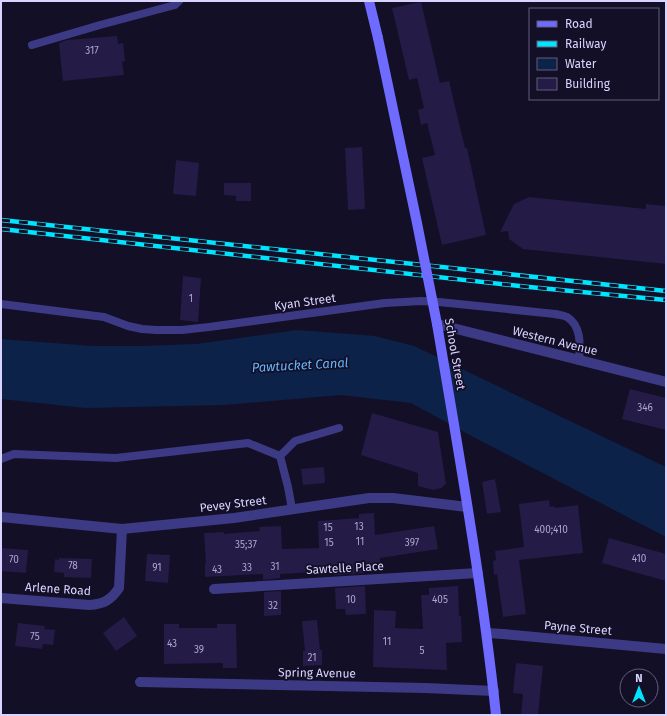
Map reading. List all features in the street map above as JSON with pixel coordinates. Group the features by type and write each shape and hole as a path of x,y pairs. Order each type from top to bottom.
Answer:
{"main road":[{"name":"School Street","path":"369,1 437,324 478,573 487,634 496,715"}],"street":[{"name":"Western Avenue","path":"437,324 666,382"},
{"name":"Pevey Street","path":"1,517 122,529 234,518 369,498 393,498 468,507"},
{"name":"Arlene Road","path":"1,598 89,605 107,601 114,596 119,588 122,529"},
{"name":"Sawtelle Place","path":"214,590 478,573"},
{"name":"Payne Street","path":"487,634 503,634 666,649"},
{"name":"Spring Avenue","path":"140,682 494,691"}],"lane":[{"path":"32,45 175,5 179,1"},
{"name":"Kyan Street","path":"1,304 104,317 128,326 142,329 182,330 384,303 421,301 438,302 566,316 573,322 578,333 580,346 579,361"},
{"path":"280,456 294,441 339,428"},
{"path":"1,459 14,454 116,458 248,443 280,456"},
{"path":"280,456 292,509"}],"water":[{"name":"Pawtucket Canal","path":"297,330 375,336 414,346 666,467 666,537 411,403 341,395 224,405 85,408 1,399 1,339 93,346 141,346 196,344"}],"building":[{"path":"421,2 440,83 449,81 465,148 467,148 486,235 442,245 422,158 435,155 427,123 421,125 418,110 424,108 417,78 409,80 392,8"},
{"path":"117,36 118,44 123,43 125,61 122,62 124,75 63,81 59,43 67,40"},
{"path":"362,147 365,209 348,210 345,148"},
{"path":"176,160 199,163 196,196 173,194"},
{"path":"224,183 251,183 251,201 236,201 236,196 224,195"},
{"path":"529,197 646,209 646,204 666,206 666,264 523,249 509,239 508,231 500,232 514,204"},
{"path":"183,276 201,278 198,322 180,320"},
{"path":"630,389 666,398 666,430 622,419"},
{"path":"372,413 438,432 446,484 441,488 433,490 418,486 418,473 361,455"},
{"path":"324,467 325,483 303,485 301,469"},
{"path":"495,479 501,512 487,514 482,482"},
{"path":"549,500 550,507 555,506 555,508 578,505 583,553 519,560 526,614 503,617 497,574 494,575 493,561 496,560 495,551 524,547 519,504"},
{"path":"374,513 375,535 434,526 438,549 380,558 380,564 372,564 372,570 364,570 364,573 335,575 334,571 280,574 280,578 263,580 263,574 205,577 206,563 204,533 224,532 224,534 260,531 259,527 281,526 282,549 319,548 318,521 359,518 359,514"},
{"path":"609,538 666,554 666,581 602,563"},
{"path":"1,548 28,550 26,573 1,571"},
{"path":"147,554 170,555 168,583 145,581"},
{"path":"59,558 92,559 91,578 64,577 64,573 54,572 55,559 59,560"},
{"path":"365,586 366,614 346,615 345,609 336,609 335,588"},
{"path":"458,586 462,642 446,643 447,670 373,667 374,610 396,611 395,628 423,629 421,595 429,595 429,588"},
{"path":"281,591 281,615 264,616 264,592"},
{"path":"124,617 137,636 116,651 103,633"},
{"path":"317,620 320,650 322,650 322,665 303,666 303,651 305,651 302,621"},
{"path":"18,623 45,626 44,629 55,630 53,645 43,644 42,649 15,646"},
{"path":"164,624 179,624 179,628 217,628 217,624 236,624 237,668 223,668 223,663 164,664"},
{"path":"516,663 543,666 538,715 521,715 523,694 513,693"}],"railway":[{"path":"1,220 666,291"},
{"path":"1,229 529,287 666,300"}]}
